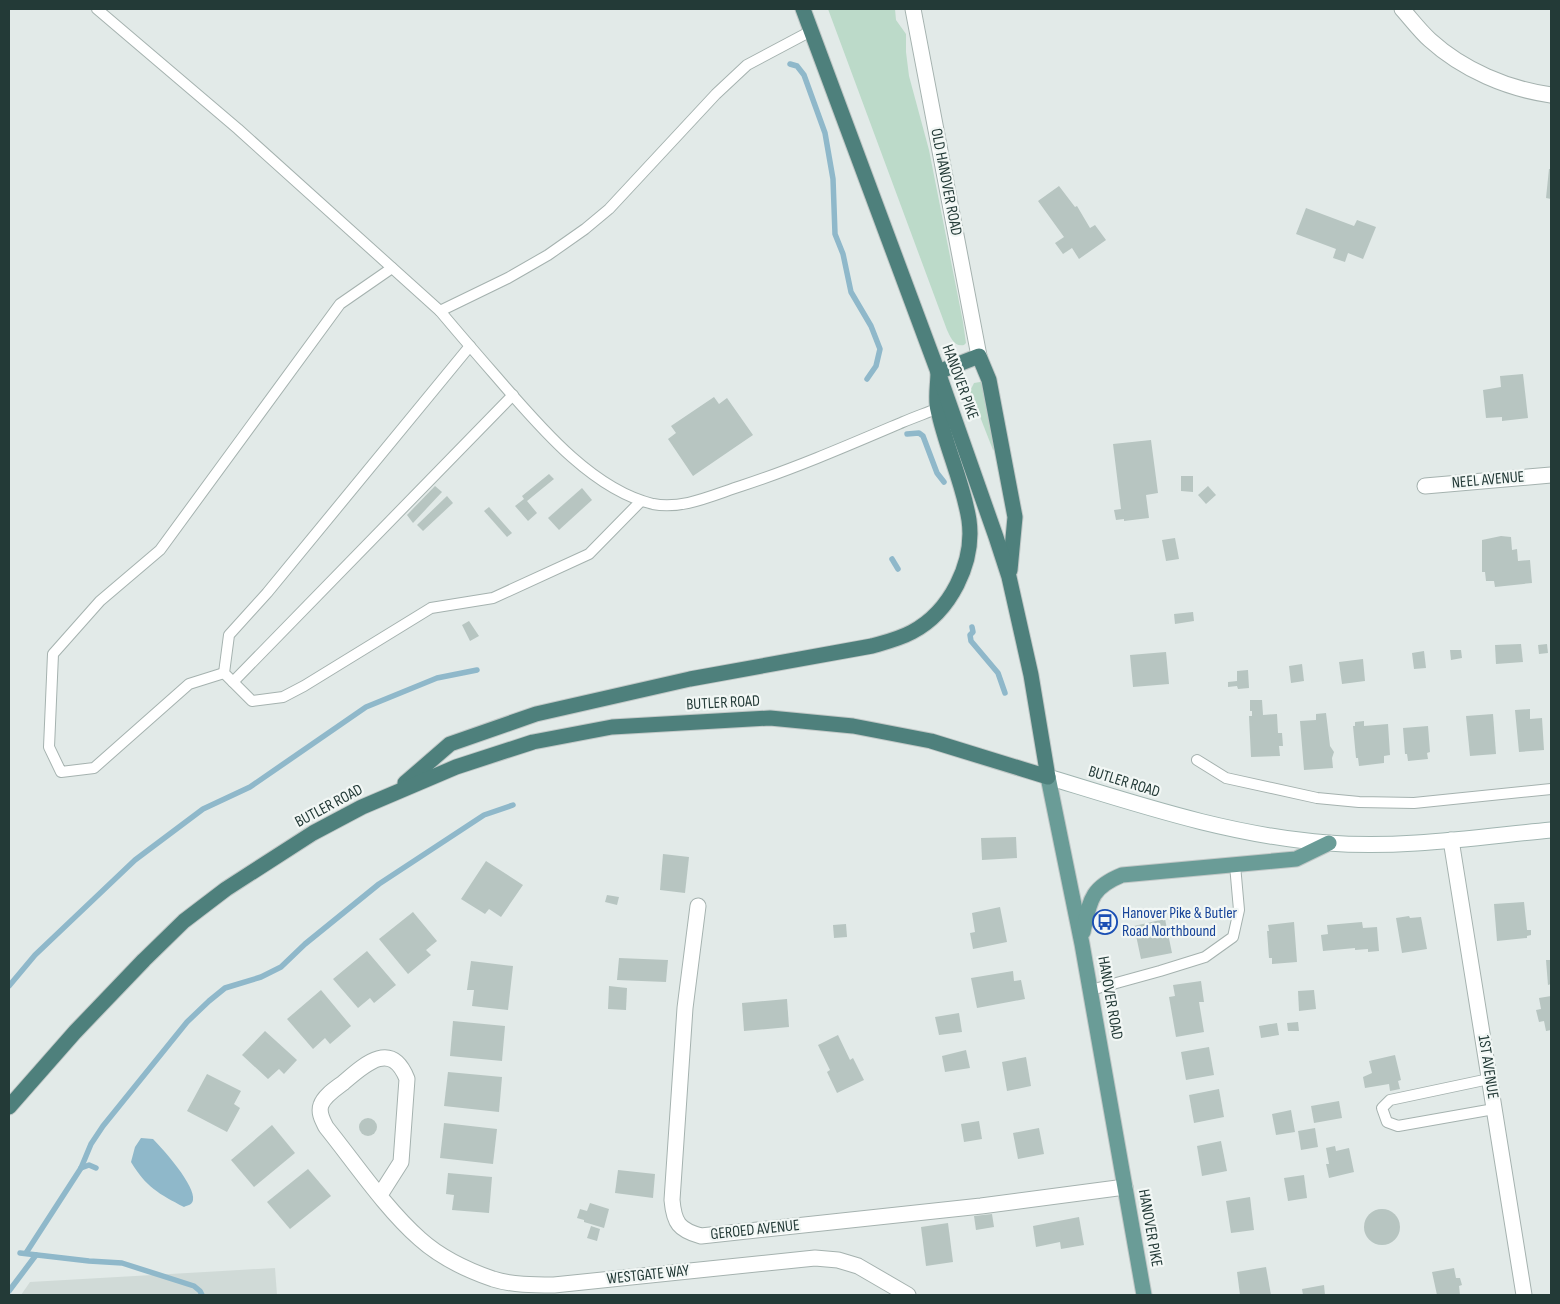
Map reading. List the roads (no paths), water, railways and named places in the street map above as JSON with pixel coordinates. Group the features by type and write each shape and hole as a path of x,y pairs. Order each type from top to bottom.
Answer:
{"highway":[{"name":"HANOVER PIKE","path":"803,9 938,372"},
{"path":"394,792 450,744 536,714 690,679 872,646 913,632 947,602 957,586 964,567 969,542 969,522 943,406 938,372 980,356 989,380 1015,517 1009,577"},
{"name":"HANOVER PIKE","path":"943,406 1009,577 1031,675 1048,777"},
{"name":"BUTLER ROAD","path":"9,1107 34,1076 101,1004 184,921 226,889 313,833 394,792 456,767 533,742 603,728 770,718 853,726 931,741 1048,777"}],"main road":[{"name":"HANOVER ROAD","path":"1048,777 1081,938 1121,1166"},
{"path":"1081,938 1089,906 1095,893 1100,886 1122,875 1296,859 1329,843"},
{"name":"HANOVER PIKE","path":"1121,1166 1144,1295"}],"street":[{"name":"OLD HANOVER ROAD","path":"913,9 980,356"},
{"path":"1402,9 1431,40 1478,72 1515,87 1551,95"},
{"name":"NEEL AVENUE","path":"1425,486 1551,475"},
{"name":"BUTLER ROAD","path":"1048,777 1186,819 1290,839 1359,845 1451,840 1551,830"},
{"name":"1ST AVENUE","path":"1451,840 1524,1295"},
{"name":"GEROED AVENUE","path":"698,906 684,1008 672,1200 673,1216 679,1225 688,1232 701,1236 981,1206 1125,1188"},
{"name":"WESTGATE WAY","path":"380,1195 401,1162 407,1080 403,1070 396,1062 390,1059 368,1062 326,1096 320,1106 320,1116 326,1127 380,1195 420,1239 440,1254 464,1267 494,1279 521,1284 554,1285 815,1258 838,1260 858,1266 908,1295"}],"lane":[{"path":"97,9 238,129 440,310 534,421 584,468 620,491 641,500 669,506 697,500 786,470 943,406"},
{"path":"440,310 508,278 548,255 585,229 615,203 716,94 747,65 811,31"},
{"path":"224,672 189,684 94,768 62,772 49,747 53,654 100,601 160,550 340,304 392,268"},
{"path":"470,346 267,593 229,635 224,672 252,701 283,696 304,686 431,608 493,598 589,554 641,500"},
{"path":"233,682 513,395"},
{"path":"1197,760 1226,778 1301,795 1359,802 1414,803 1551,789"},
{"path":"1090,990 1205,957 1234,937 1239,910 1234,865"},
{"path":"1489,1079 1390,1100 1382,1108 1387,1122 1398,1126 1494,1109"}],"water":[{"path":"141,1138 153,1139 178,1168 193,1194 191,1204 184,1207 167,1198 142,1178 131,1162 135,1147"}],"waterway":[{"path":"790,64 797,66 804,75 825,133 833,179 835,234 843,254 851,292 871,326 880,349 876,366 867,379"},
{"path":"907,434 919,433 923,436 937,473 944,482"},
{"path":"892,559 898,569"},
{"path":"972,627 971,641 998,673 1005,693"},
{"path":"9,986 35,955 135,860 203,809 250,787 366,707 437,678 477,670"},
{"path":"26,1253 81,1168 91,1144 103,1126 187,1022 209,1001 225,988 261,977 281,967 305,944 379,884 484,815 513,805"},
{"path":"81,1168 89,1165 96,1168"},
{"path":"20,1253 122,1263 194,1286 202,1295"},
{"path":"9,1291 36,1255"}],"place":[{"name":"Hanover Pike & Butler Road Northbound","path":"1105,922"}]}
